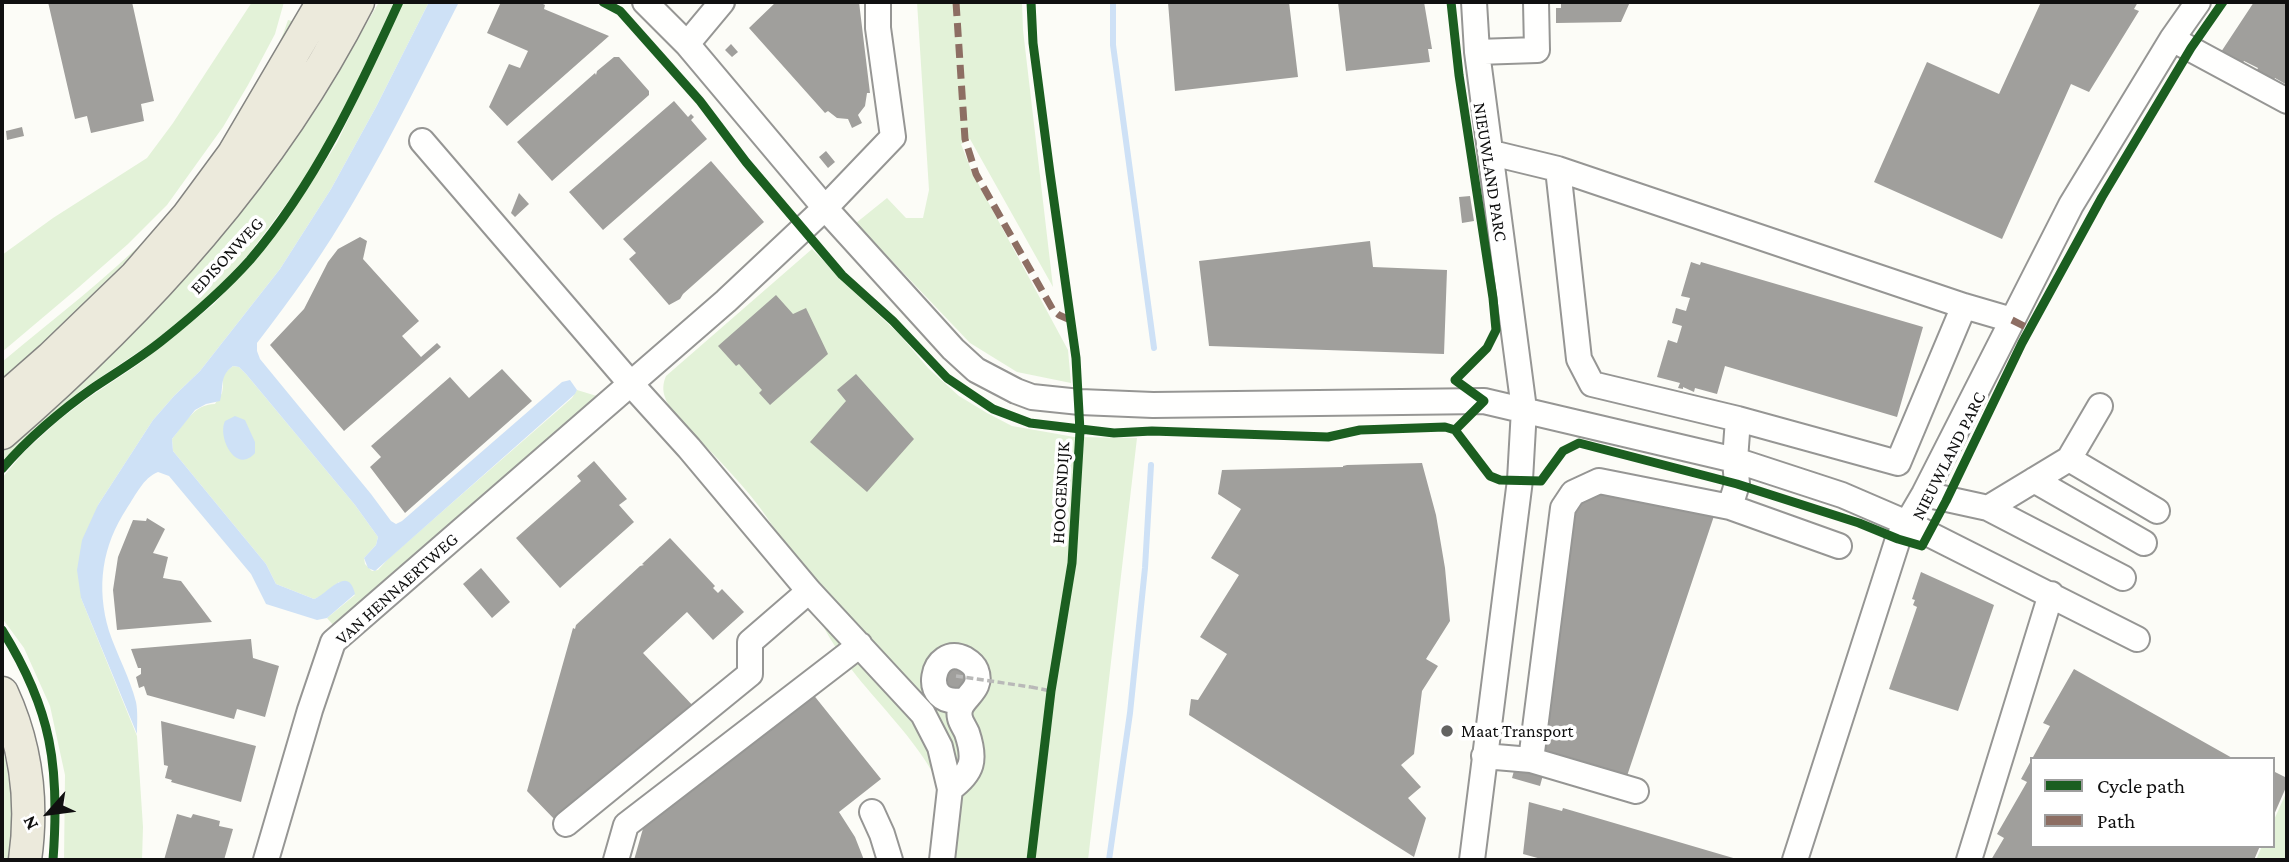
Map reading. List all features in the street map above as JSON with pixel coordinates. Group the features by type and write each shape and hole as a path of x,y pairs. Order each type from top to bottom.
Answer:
{"main road":[{"path":"2,401 136,276 188,216 233,155 323,2"},
{"name":"EDISONWEG","path":"2,433 65,378 121,322 184,257 225,208 305,96 337,44 358,2"},
{"path":"2,693 25,761 29,811 25,860"}],"street":[{"name":"NIEUWLAND PARC","path":"645,2 687,44 825,208 953,349 976,370 1032,397 1153,405 1484,401 1524,409 1735,460 1842,495 1907,523 2137,639"},
{"path":"687,44 722,2"},
{"name":"VAN HENNAERTWEG","path":"266,860 333,642 780,252 893,137 878,28 878,2"},
{"name":"NIEUWLAND PARC","path":"1472,860 1520,480 1524,409 1477,51 1474,2"},
{"path":"1477,51 1537,50 1536,2"},
{"name":"NIEUWLAND PARC","path":"1907,523 1924,495 2071,205 2172,39 2198,2"},
{"path":"2172,39 2287,101"},
{"path":"422,141 689,448 809,592 923,714 940,747 950,789 942,860"},
{"path":"1492,153 1558,169 2012,320"},
{"path":"1558,169 1579,359 1592,384 1738,419 1898,463 1964,306"},
{"path":"1988,508 2069,459 2100,406"},
{"path":"1730,507 1737,484 1735,460 1738,419"},
{"path":"2069,459 2157,511"},
{"path":"2034,480 2144,543"},
{"path":"1531,761 1563,508 1573,494 1599,481 1730,507 1839,546"},
{"path":"1924,495 1988,508 2123,578"},
{"path":"1795,860 1898,539 1907,523"},
{"path":"566,824 750,674 750,642 809,592"},
{"path":"1969,860 2051,594"},
{"path":"615,860 626,825 860,645"},
{"path":"953,657 967,660 976,671 978,679 974,692 963,700 948,700 941,696 946,682 933,681 934,672 939,664 953,657"},
{"path":"909,699 929,693 946,682"},
{"path":"950,789 964,779 971,766 972,751 959,717 963,700"},
{"path":"1485,756 1531,761 1636,791"},
{"path":"872,812 890,860"}],"path":[{"path":"1050,704 1054,678"},
{"path":"946,682 1031,687 1051,691"}],"green space":[{"path":"252,2 284,2 275,34 223,127 167,205 128,244 2,352 2,255 53,218 147,158"},
{"path":"379,2 394,2 344,110 305,179 249,254 209,297 153,342 80,391 2,463 2,442 292,144 321,102"},
{"path":"403,2 429,2 331,189 280,269 200,371 153,420 98,505 81,598 137,736 143,827 142,860 64,860 65,775 50,706 24,648 2,618 2,478 24,452 59,420 139,364 214,304 265,248 337,143"},
{"path":"917,2 1022,2 1053,287 970,139 961,144 972,172 1068,350 1071,383 1017,372 970,343 856,223 887,198 906,218 923,218 929,190"},
{"path":"288,20 292,21 278,60 217,159 190,197 115,284 2,388 2,362 118,265 155,230 178,203 210,159 260,80 279,45"},
{"path":"812,249 900,335 928,368 959,396 987,413 1012,426 1074,437 1137,438 1088,860 955,860 953,827 945,797 932,771 838,651 767,517 742,485 672,411 667,402 663,390 666,376"},
{"path":"233,366 239,367 246,374 355,505 378,537 376,545 364,558 365,564 372,571 378,570 572,398 577,390 600,397 359,609 344,616 334,626 327,618 355,595 339,582 314,599 276,584 266,564 173,451 172,439 195,411 215,404 222,393 224,376"},
{"path":"2,741 13,803 15,860 2,860"},
{"path":"2287,791 2287,860 2256,860 2261,848 2275,848 2275,818"}],"water":[{"path":"429,2 459,2 354,201 308,274 257,343 260,359 396,524 562,382 570,380 577,390 375,571 368,568 364,558 376,545 378,537 355,505 246,374 239,367 233,366 224,378 220,401 195,410 172,439 173,451 266,564 276,584 314,599 337,583 348,581 355,594 327,618 317,620 266,604 251,574 169,476 158,472 148,478 140,487 112,537 102,583 109,631 136,702 137,734 81,598 77,570 82,540 98,505 153,420 200,371 280,269 331,189"},
{"path":"235,416 245,420 255,442 255,453 248,459 235,457 226,444 223,428 225,421"}],"building":[{"path":"48,2 132,2 154,101 141,104 144,121 91,133 87,116 75,119"},
{"path":"501,2 539,2 545,5 544,9 609,36 507,126 489,107 509,64 520,68 528,51 487,33"},
{"path":"776,2 859,2 870,93 867,93 865,106 858,115 862,123 852,128 848,119 837,118 828,111 825,113 749,28"},
{"path":"1168,2 1289,2 1298,77 1175,91"},
{"path":"1338,2 1424,2 1432,49 1428,49 1430,62 1346,71"},
{"path":"1561,2 1630,2 1621,22 1556,23 1556,8 1561,8"},
{"path":"2041,2 2138,2 2134,9 2139,11 2089,92 2071,84 2002,239 1874,182 1927,62 1999,94"},
{"path":"2254,2 2287,2 2287,85 2275,78 2273,81 2256,72 2258,68 2244,61 2242,64 2221,52"},
{"path":"731,44 738,52 732,57 725,50"},
{"path":"614,57 619,57 649,91 649,95 552,181 517,142"},
{"path":"674,101 688,117 691,114 694,117 691,120 707,139 603,230 569,192"},
{"path":"22,127 24,136 7,140 6,131"},
{"path":"826,151 835,162 828,168 819,157"},
{"path":"711,161 764,222 680,299 669,305 629,259 636,253 623,239"},
{"path":"519,193 529,204 515,217 511,213"},
{"path":"1470,196 1474,221 1462,223 1459,197"},
{"path":"360,237 367,241 363,259 419,321 402,336 421,357 437,343 441,347 344,431 270,345 304,309 328,262 338,249"},
{"path":"1370,241 1373,267 1447,270 1444,354 1209,346 1199,261"},
{"path":"1691,262 1700,265 1701,262 1923,327 1897,417 1725,366 1717,394 1695,388 1694,392 1683,387 1678,388 1680,383 1657,377 1668,340 1677,343 1682,326 1672,323 1676,308 1686,311 1690,298 1681,296"},
{"path":"776,295 793,314 806,308 828,354 770,405 759,393 762,390 739,364 736,366 718,346"},
{"path":"502,369 532,401 405,513 370,467 381,457 371,446 450,377 469,398"},
{"path":"856,374 914,439 867,492 810,442 846,401 837,390"},
{"path":"594,461 627,499 619,505 634,522 560,588 516,538 581,481 577,476"},
{"path":"1422,463 1436,515 1450,621 1426,659 1438,666 1422,691 1414,754 1401,765 1421,787 1408,798 1426,818 1414,857 1189,715 1191,699 1198,700 1227,654 1200,637 1239,575 1211,558 1241,509 1218,494 1222,470"},
{"path":"1601,490 1716,510 1627,776 1542,751 1573,510"},
{"path":"147,518 165,529 153,553 168,557 163,578 181,581 212,622 117,630 113,590 118,557 133,520 146,521"},
{"path":"670,538 715,586 713,588 718,593 722,589 744,612 713,640 687,612 643,653 696,709 557,822 527,791 573,628 644,565 642,564"},
{"path":"481,568 510,602 492,618 463,584"},
{"path":"1921,572 1994,605 1958,711 1889,689 1917,607 1913,605 1915,600 1912,599"},
{"path":"251,639 253,658 279,666 265,717 237,709 234,719 147,695 144,686 139,688 136,677 141,674 141,668 138,668 131,649"},
{"path":"961,665 967,680 959,689 946,686 943,672"},
{"path":"2074,669 2230,757 2033,757 2050,726 2043,723"},
{"path":"812,693 881,779 839,812 855,837 864,860 634,860 644,825"},
{"path":"161,721 256,746 241,802 165,778 168,766 164,765"},
{"path":"2030,763 2030,848 2259,848 2254,860 1991,860 2004,838 1997,834 2027,782 2021,779"},
{"path":"1515,767 1543,775 1540,786 1512,778"},
{"path":"2275,772 2287,778 2287,785 2275,812"},
{"path":"1529,802 1562,811 1563,808 1740,860 1545,860 1523,854"},
{"path":"177,814 191,818 193,814 220,821 219,826 233,829 224,860 164,860"}],"waterway":[{"path":"1113,2 1113,45 1154,348"},
{"path":"1109,860 1130,713 1145,568 1151,465"}],"marked path":[{"path":"956,2 965,139 976,174 1053,310 1070,320"},
{"path":"2012,320 2030,329"}],"cycle path":[{"path":"2,469 57,415 164,339 250,260 315,169 368,70 399,2"},
{"path":"603,2 620,11 700,101 746,162 842,275 893,321 947,378 993,409 1030,423 1114,433 1152,431 1328,437 1360,430 1445,427 1455,430 1484,401 1455,380 1487,348 1496,330 1451,2"},
{"name":"HOOGENDIJK","path":"1031,2 1033,43 1076,358 1080,431 1072,563 1051,691 1031,860"},
{"path":"1455,430 1490,476 1500,480 1541,481 1563,451 1579,443 1737,484 1922,546 2022,343 2102,197 2191,48 2223,2"},
{"path":"2,630 32,687 49,740 55,796 53,860"}],"place":[{"name":"Maat Transport","path":"1447,731"}]}
